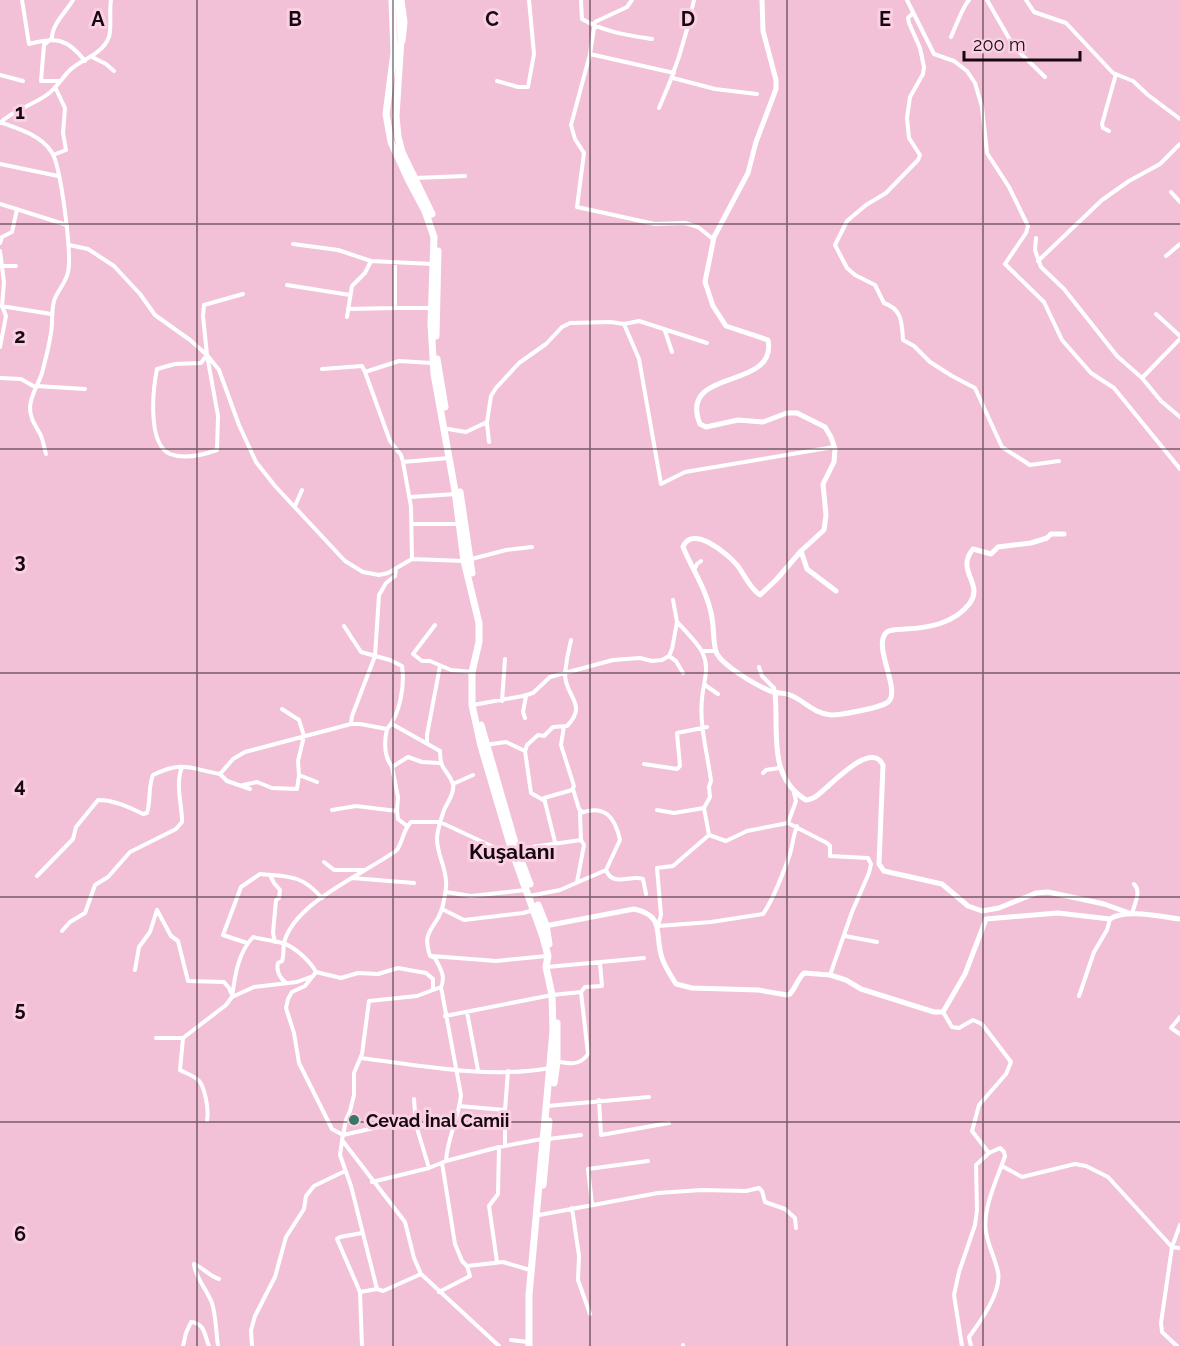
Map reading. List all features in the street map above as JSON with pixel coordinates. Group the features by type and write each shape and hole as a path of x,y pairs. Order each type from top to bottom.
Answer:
{"highway":[{"path":"392,0 394,52 387,101 388,126 397,156 431,225 434,237 433,363 456,494 459,524 479,623 479,642 472,672 474,705 514,850 551,951 548,966"},
{"path":"400,0 401,45 396,126 402,152 432,215 438,238 435,343 461,500 467,560 480,603 483,631 474,705"},
{"path":"530,893 543,926 554,995 553,1063 531,1270 530,1345"},
{"path":"530,1345 538,1213"}],"street":[{"path":"22,0 28,44 52,38 75,49 86,62"},
{"path":"61,81 41,81 44,45 52,38 56,25 73,0"},
{"path":"0,123 27,104 47,95 73,68 92,57 108,38 111,0"},
{"path":"497,81 518,87 528,87 534,54 530,0"},
{"path":"581,0 582,20 594,26 652,39"},
{"path":"632,0 627,7 595,22 590,54 571,125 575,139 584,153 577,207 655,224 685,223 698,227 713,239"},
{"path":"659,108 674,76 694,0"},
{"path":"762,0 762,24 776,80 776,89 756,142 748,172 717,227 705,282 718,316 726,326 768,340 769,346 760,366 752,372 711,386 703,393 699,400 697,415 700,424 706,427 738,420 763,422 787,413 796,413 825,427 834,447 834,462 823,484 826,514 824,530 760,595 754,591 736,564 717,547 697,538 689,539 683,547 689,562 695,568 712,615 715,651 721,660 735,671 775,693 791,695 812,709 831,715 860,711 887,702 890,697 889,671 881,649 882,639 892,630 926,628 945,622 960,613 971,602 974,593 966,564 968,555 973,549 991,554 998,547 1031,543 1047,538 1051,534 1064,534"},
{"path":"907,0 934,54 954,61 967,71 975,84 982,107 987,153 1009,187 1028,226 1026,233 1005,264 1044,302 1062,340 1091,372 1114,388 1180,470"},
{"path":"951,37 965,4 969,0"},
{"path":"987,0 1014,47 1045,77"},
{"path":"1026,0 1034,12 1066,23 1105,65 1116,74 1133,81 1180,119"},
{"path":"913,13 908,18 920,48 924,67 910,97 907,128 909,138 920,155 918,160 886,193 866,205 848,221 835,245 847,268 855,275 875,285 884,303 893,306 899,312 903,340 914,346 930,362 975,388 1002,447 1030,465 1059,461"},
{"path":"590,54 715,89 757,94"},
{"path":"92,57 114,71"},
{"path":"1109,131 1103,128 1102,124 1116,74"},
{"path":"0,75 23,81"},
{"path":"53,155 66,150 63,133 65,108 55,87"},
{"path":"0,123 26,131 42,141 53,155 67,225 68,273 55,298 42,372 30,405 31,417 40,433 46,454"},
{"path":"1038,261 1102,200 1129,181 1160,164 1180,144"},
{"path":"0,164 58,176"},
{"path":"413,178 465,176"},
{"path":"1171,192 1180,202"},
{"path":"0,204 67,225"},
{"path":"0,243 2,237 12,232 17,209"},
{"path":"1036,238 1035,250 1041,267 1064,289 1117,356 1180,417"},
{"path":"293,244 338,250 371,261 433,264"},
{"path":"1166,256 1180,244"},
{"path":"69,245 88,249 114,266 140,294 155,315 190,340 207,356 219,370 239,425 256,462 275,486 353,567 369,574 379,575 396,569 412,559 467,560 506,550 532,547"},
{"path":"0,251 5,295 1,306 6,316 0,347"},
{"path":"347,317 352,286 365,273 371,261"},
{"path":"395,263 395,308"},
{"path":"2,266 16,266"},
{"path":"287,285 350,295"},
{"path":"207,356 201,363 174,364 158,369 154,386 153,419 159,444 169,454 184,457 217,450 218,416 207,356 204,305 243,294"},
{"path":"1,306 51,314"},
{"path":"348,309 432,308"},
{"path":"1142,378 1180,337 1156,314"},
{"path":"489,442 487,422 491,396 496,388 519,363 546,344 562,327 577,322 624,324 639,321 707,343"},
{"path":"624,324 639,359 657,474 661,484 685,472 834,447"},
{"path":"665,331 672,352"},
{"path":"365,372 399,361 433,363"},
{"path":"322,369 362,366 365,372 390,441 401,455 403,462 410,497 412,559"},
{"path":"0,378 21,379 36,387 86,389"},
{"path":"448,429 466,432 487,422"},
{"path":"403,462 449,458"},
{"path":"295,506 302,490"},
{"path":"410,497 456,494"},
{"path":"411,524 459,524"},
{"path":"500,547 506,550"},
{"path":"801,551 807,569 836,591"},
{"path":"695,568 701,561"},
{"path":"351,724 351,716 375,656 379,595 386,583 395,576 396,569"},
{"path":"474,705 533,693 550,677 613,660 640,658 652,661 662,660 669,656 677,622 673,600"},
{"path":"677,622 703,651 706,665 705,685 701,700 711,781 708,788 710,797 704,808 709,835"},
{"path":"435,625 413,654 422,661 430,661 451,670 472,672"},
{"path":"344,626 361,652 390,660 402,666 404,675 400,701 392,724 387,729 385,740 387,760 392,766 398,797 398,819 407,826"},
{"path":"545,801 531,793 525,751 527,745 538,735 544,736 553,727 567,726 577,714 565,674 572,640"},
{"path":"703,651 715,651"},
{"path":"669,656 676,661 683,673"},
{"path":"502,701 505,659"},
{"path":"428,744 427,735 440,666"},
{"path":"759,667 762,676 774,688 779,768 794,793 796,801 788,823"},
{"path":"705,685 718,694"},
{"path":"525,718 523,712 526,695"},
{"path":"242,785 257,782 272,788 297,789 298,767 304,736 299,720 282,709"},
{"path":"220,774 233,759 245,752 304,736 351,724 387,729"},
{"path":"392,724 440,751 439,763 453,784 440,822 437,839 447,875 446,892 442,909 428,930 427,945 430,956 435,958 443,975 441,987 445,1016 461,1095 444,1162 455,1244 470,1276 439,1292"},
{"path":"564,726 561,745 579,809 582,812"},
{"path":"644,764 677,769 681,760 677,733 705,727"},
{"path":"484,745 506,742 525,751"},
{"path":"392,766 408,757 422,762 439,763"},
{"path":"794,793 806,800 814,798 853,765 876,758 883,765 879,864 884,871 942,884 968,906 982,911 999,908 1036,893 1048,892 1104,904 1132,914"},
{"path":"62,932 70,922 85,913 94,885 108,877 130,852 176,830 182,822 178,776 182,766"},
{"path":"38,876 73,839 76,827 98,800 107,800 142,814 147,813 153,775 165,769 182,766 199,767 220,774 227,781 250,789"},
{"path":"763,773 769,769 779,768"},
{"path":"453,784 473,775"},
{"path":"299,776 317,782"},
{"path":"555,842 544,798 573,789"},
{"path":"332,810 356,806 397,811"},
{"path":"657,810 674,813 704,808"},
{"path":"582,812 601,810 611,816 619,835 618,846 608,862 606,870 608,876 614,879 638,877 643,879 646,884 646,894"},
{"path":"577,882 584,845 579,826 582,812"},
{"path":"286,983 281,979 277,968 284,956 284,943 295,922 322,897 397,850 407,826 418,821 440,822 502,851 581,840"},
{"path":"709,835 726,841 747,831 788,823 798,826 830,846 830,856 865,857 870,861 868,873 830,975"},
{"path":"658,926 711,922 763,914 770,905 788,860 793,836 798,826"},
{"path":"709,835 673,866 657,868 661,915 658,926 659,944 662,958 676,984 692,988 758,990 787,995 795,988 797,980 804,973 830,975 846,980 869,992 934,1012 943,1012"},
{"path":"324,862 334,870 364,870"},
{"path":"446,892 471,896 560,890 606,870"},
{"path":"247,943 223,935 241,887 260,874 299,878 322,897"},
{"path":"270,875 280,890 279,898 276,900 273,933 276,942"},
{"path":"350,878 414,883"},
{"path":"1132,914 1139,892 1138,887 1134,884"},
{"path":"442,909 464,920 523,913 535,909"},
{"path":"543,926 634,909 647,912 658,926"},
{"path":"135,970 139,947 150,932 157,910 171,936 178,941 188,981 224,982 230,987 232,997"},
{"path":"943,1012 965,974 986,919 1059,913 1110,919 1116,915 1132,914 1180,919"},
{"path":"1079,996 1110,919"},
{"path":"845,936 878,942"},
{"path":"232,997 239,958 253,937 284,943 311,964 314,974"},
{"path":"430,956 496,961 548,956"},
{"path":"548,966 644,958"},
{"path":"445,1016 581,992 585,987 602,986 600,963"},
{"path":"156,1038 183,1038 232,997 254,987 297,982 314,974 341,978 358,973 378,974 398,968 408,969 426,973 433,979 433,990"},
{"path":"314,974 305,986 292,992 286,1008 294,1033 299,1063 332,1129 342,1137 372,1182 405,1222 414,1258 421,1274 499,1346"},
{"path":"377,1288 351,1186 340,1155 342,1137 354,1095 354,1073 361,1058 369,1001 417,996 441,987"},
{"path":"361,1058 455,1069 528,1072 553,1063 573,1065 586,1058 588,1054 581,992"},
{"path":"467,1012 478,1070"},
{"path":"943,1012 952,1027 959,1028 973,1020 982,1024 1011,1062 1006,1074 979,1105 972,1131 989,1153"},
{"path":"1180,1017 1172,1028 1180,1034"},
{"path":"183,1038 180,1070 196,1077 201,1083 209,1112 207,1120"},
{"path":"506,1146 505,1110 508,1071"},
{"path":"549,1106 649,1097"},
{"path":"414,1099 416,1125 429,1168"},
{"path":"599,1100 601,1135 669,1123"},
{"path":"459,1106 505,1110"},
{"path":"342,1137 383,1126 453,1126"},
{"path":"372,1182 500,1147 581,1135"},
{"path":"497,1262 489,1206 498,1194 500,1147"},
{"path":"962,1346 954,1295 958,1272 975,1225 976,1165 989,1153 1000,1148 1004,1152 1002,1166 990,1198 986,1231 999,1282 986,1315 969,1337 970,1346"},
{"path":"592,1204 588,1168 648,1161"},
{"path":"1002,1166 1022,1176 1075,1164 1099,1172 1108,1177 1172,1246 1180,1248"},
{"path":"252,1346 251,1330 255,1316 274,1277 286,1237 304,1209 306,1196 314,1186 345,1171"},
{"path":"538,1213 658,1192 746,1191 759,1188 765,1202 785,1209 795,1218 796,1228"},
{"path":"572,1208 579,1256 578,1280 590,1314"},
{"path":"1177,1346 1162,1332 1161,1323 1172,1246 1180,1225"},
{"path":"362,1233 337,1239 360,1292 362,1346"},
{"path":"467,1266 497,1262 531,1270"},
{"path":"218,1346 212,1303 205,1286 194,1270 194,1264 201,1267 211,1277 219,1279"},
{"path":"360,1292 377,1288 383,1291 421,1274"},
{"path":"183,1346 191,1322 203,1328 209,1346"},
{"path":"511,1340 530,1345"}],"place":[{"name":"Cevad İnal Camii","path":"354,1120"}],"district":[{"name":"Kuşalanı","path":"512,851"}]}
